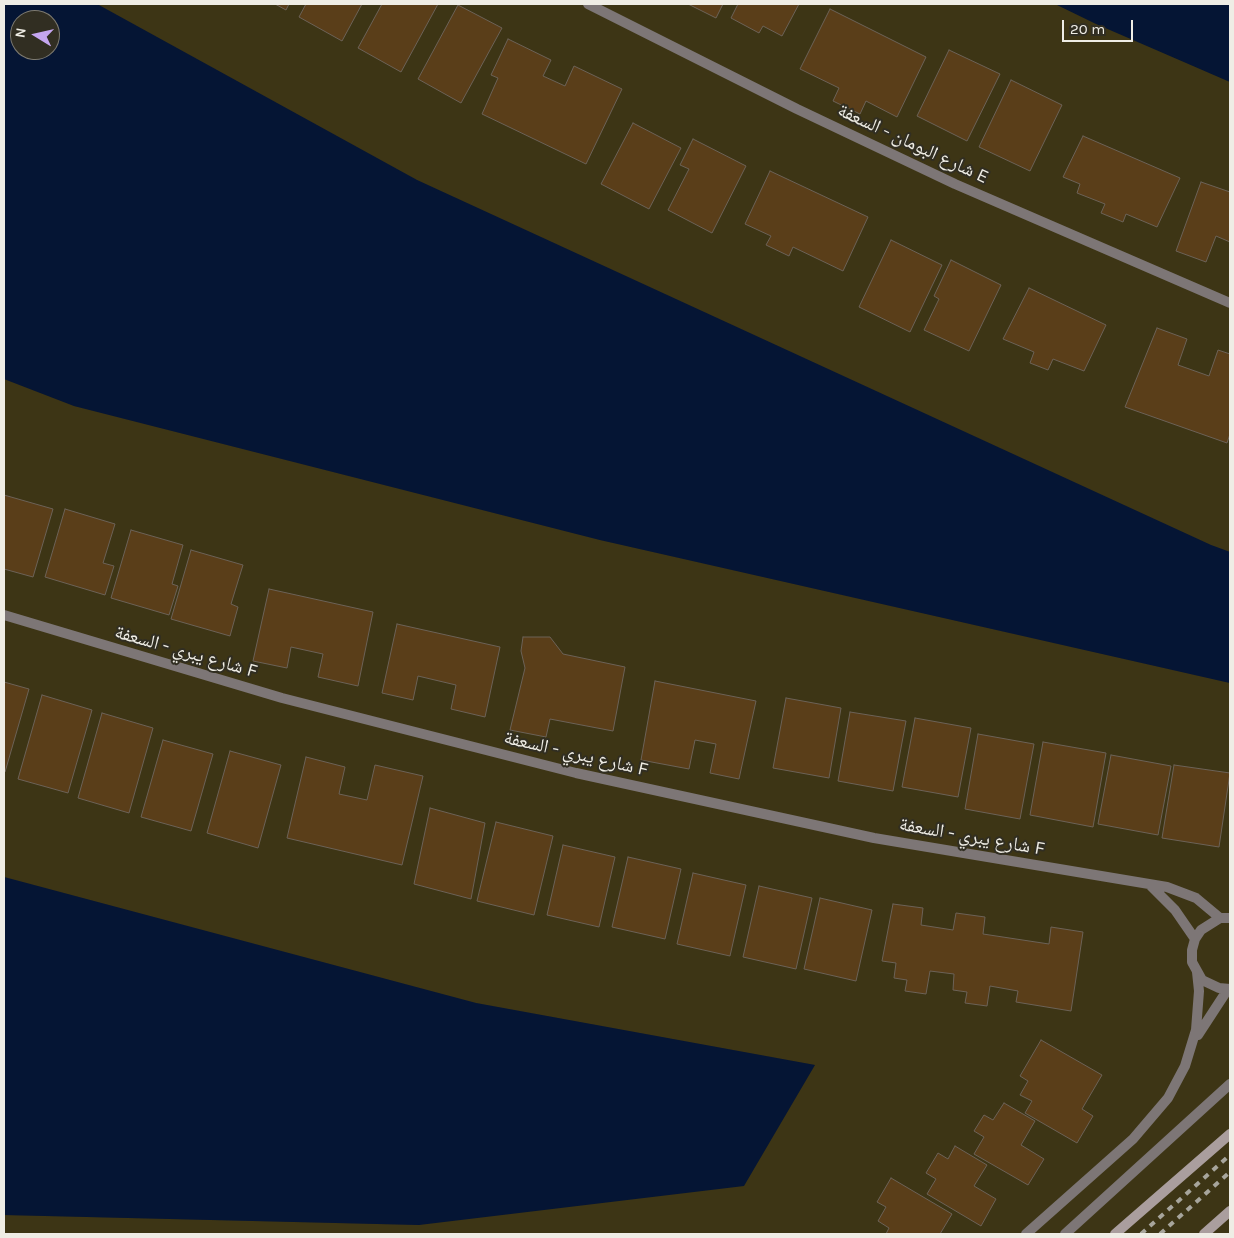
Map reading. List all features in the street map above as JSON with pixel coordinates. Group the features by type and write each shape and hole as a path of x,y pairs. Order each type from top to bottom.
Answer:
{"main road":[{"path":"1116,1234 1230,1134"},
{"path":"1204,1234 1230,1211"}],"street":[{"name":"شارع البومان - السعفة E","path":"588,4 797,109 955,184 1230,304"},
{"name":"شارع يبري - السعفة F","path":"4,616 282,698 576,773 874,838 1182,891 1225,918"},
{"path":"1151,886 1175,910 1195,939"},
{"path":"1026,1234 1146,1127 1168,1098 1208,1018 1229,989 1210,985 1197,972 1192,962 1192,950 1195,939 1205,926 1225,918"},
{"path":"1191,1049 1199,1011 1197,972"},
{"path":"1065,1234 1230,1084"}],"sand":[{"path":"97,4 1055,4 1230,82 1230,552 1211,545 417,180"},
{"path":"4,379 74,406 600,540 1230,683 1230,1234 4,1234 4,1215 419,1225 815,1065 476,1003 4,877"}],"water":[{"path":"4,4 97,4 417,180 1211,545 1230,552 1230,683 600,540 74,406 4,379"},
{"path":"1055,4 1230,4 1230,82 1096,24"},
{"path":"4,877 476,1003 815,1065 744,1186 419,1225 4,1215"}],"building":[{"path":"275,4 289,4 286,10"},
{"path":"306,4 362,4 342,41 299,17"},
{"path":"382,4 438,4 401,72 358,48"},
{"path":"688,4 723,4 716,18"},
{"path":"738,4 799,4 782,36 763,26 759,33 731,18"},
{"path":"458,5 502,28 461,103 418,79"},
{"path":"830,9 926,57 897,117 866,101 860,114 833,101 839,88 800,69"},
{"path":"508,39 551,60 543,76 565,86 574,66 622,89 586,164 482,114 498,78 491,75"},
{"path":"949,50 1000,74 967,141 917,116"},
{"path":"1011,80 1062,105 1030,171 979,147"},
{"path":"633,123 681,148 649,209 601,184"},
{"path":"1083,136 1180,178 1157,227 1126,214 1123,222 1101,213 1105,204 1077,193 1080,184 1063,177"},
{"path":"693,139 746,166 712,233 668,210 689,169 680,165"},
{"path":"770,171 868,217 843,271 793,247 789,256 766,245 771,236 745,224"},
{"path":"1201,182 1230,192 1230,242 1216,236 1206,262 1176,251"},
{"path":"891,240 942,265 910,332 859,307"},
{"path":"951,260 1001,285 969,351 924,330 939,299 934,296"},
{"path":"1029,288 1106,325 1084,371 1053,359 1048,370 1030,363 1034,352 1003,339"},
{"path":"1157,328 1187,339 1178,365 1209,376 1218,350 1230,354 1230,434 1227,443 1125,407"},
{"path":"4,495 53,509 33,577 4,569"},
{"path":"65,509 115,524 103,563 114,566 105,595 45,577"},
{"path":"131,530 183,545 172,584 178,586 169,615 111,598"},
{"path":"191,550 243,565 231,604 238,607 230,636 171,619"},
{"path":"269,589 373,612 358,686 318,677 323,654 291,647 287,668 253,661"},
{"path":"397,624 500,647 485,717 451,709 456,685 418,676 413,700 382,693"},
{"path":"523,637 550,637 563,654 625,667 613,731 550,719 546,737 510,730 525,668 521,651"},
{"path":"655,681 756,701 739,779 710,773 716,744 695,740 689,769 641,760"},
{"path":"4,682 29,689 5,772 4,771"},
{"path":"42,695 92,710 68,793 18,779"},
{"path":"786,698 841,708 829,778 773,768"},
{"path":"850,712 906,721 893,791 838,781"},
{"path":"102,713 153,728 129,813 78,798"},
{"path":"915,718 971,728 958,797 902,787"},
{"path":"978,734 1034,744 1020,819 965,809"},
{"path":"163,740 213,754 191,831 141,817"},
{"path":"1043,742 1106,753 1093,827 1030,815"},
{"path":"230,751 281,765 258,848 207,833"},
{"path":"1111,755 1171,766 1158,835 1098,824"},
{"path":"306,757 345,767 339,794 367,800 375,765 423,776 402,865 287,838"},
{"path":"1174,765 1230,773 1219,847 1162,838"},
{"path":"430,808 485,823 471,899 414,884"},
{"path":"496,822 553,836 534,915 477,901"},
{"path":"563,845 615,857 599,927 547,915"},
{"path":"628,857 681,869 665,939 612,927"},
{"path":"693,873 746,885 730,956 677,944"},
{"path":"759,886 812,898 796,969 743,957"},
{"path":"820,898 872,910 856,981 804,969"},
{"path":"893,904 923,908 921,925 953,930 956,913 985,917 983,934 1049,944 1051,927 1083,932 1071,1011 1016,1002 1018,991 990,986 987,1006 965,1003 967,992 953,990 954,974 930,971 926,994 905,991 907,980 894,978 896,963 882,961"},
{"path":"1041,1040 1102,1075 1082,1109 1093,1116 1077,1143 1025,1113 1032,1101 1020,1095 1028,1081 1020,1076"},
{"path":"1004,1103 1035,1121 1021,1145 1044,1159 1028,1185 974,1154 984,1137 974,1131 984,1115 993,1120"},
{"path":"955,1146 987,1165 974,1186 996,1199 981,1226 927,1194 936,1179 926,1173 938,1153 948,1159"},
{"path":"891,1178 952,1214 940,1234 886,1234 889,1228 878,1221 886,1207 877,1202"}],"railway":[{"path":"1141,1234 1230,1155"},
{"path":"1160,1234 1230,1172"}]}
